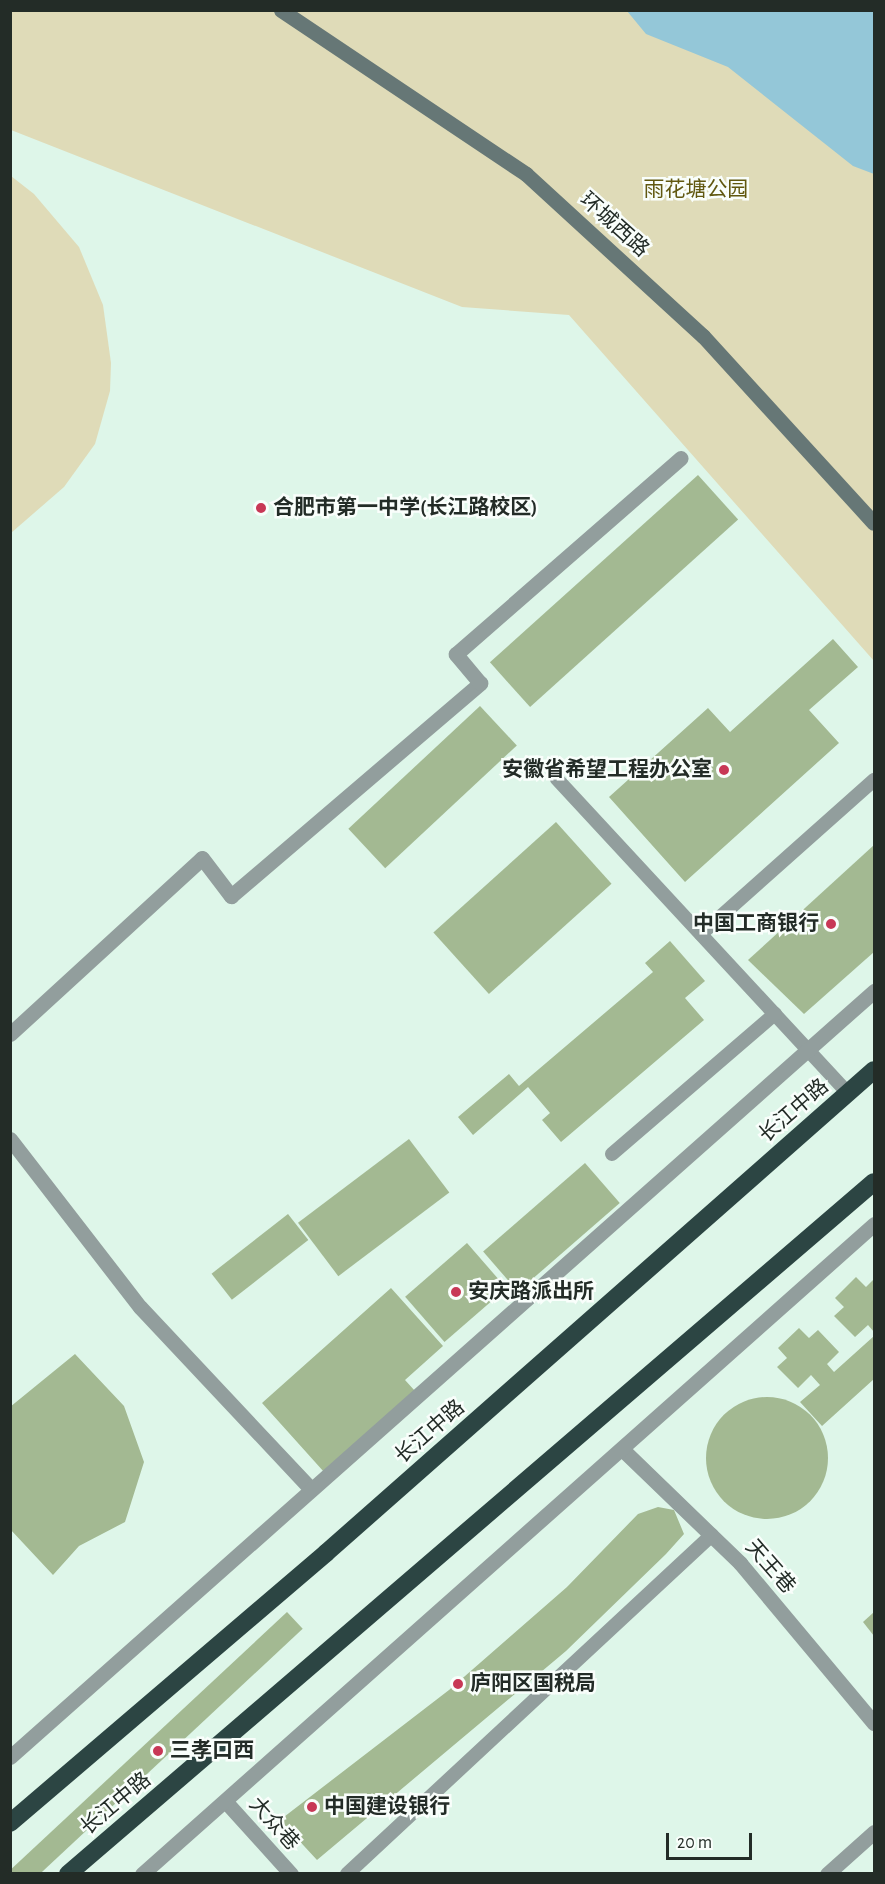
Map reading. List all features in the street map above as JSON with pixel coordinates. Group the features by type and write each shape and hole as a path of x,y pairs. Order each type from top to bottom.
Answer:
{"highway":[{"name":"长江中路","path":"10,1823 326,1553 874,1070"},
{"name":"长江中路","path":"68,1874 874,1182"}],"street":[{"name":"环城西路","path":"281,10 526,174 703,336 874,523"},
{"path":"10,1034 202,858 231,896 454,706 480,683 456,654 681,458"},
{"path":"10,1757 874,991"},
{"path":"13,1144 140,1307 311,1489"},
{"path":"142,1874 623,1450 874,1224"},
{"name":"天王巷","path":"623,1450 740,1563 874,1723"},
{"name":"大众巷","path":"226,1802 291,1874"},
{"path":"827,1874 874,1832"}],"lane":[{"path":"557,779 848,1093"},
{"path":"701,934 874,780"},
{"path":"612,1154 775,1014"},
{"path":"347,1874 712,1535"}],"green space":[{"name":"雨花塘公园","path":"10,11 874,11 874,661 569,315 462,307 11,130"},
{"path":"11,176 34,194 79,247 103,305 111,363 110,391 95,444 64,487 11,533"}],"water":[{"path":"627,11 874,11 874,174 853,166 728,67 646,34"}],"building":[{"path":"698,475 738,520 530,707 490,662"},
{"name":"安徽省希望工程办公室","path":"833,639 858,667 809,710 839,743 685,882 609,797 708,708 730,732"},
{"path":"480,706 517,745 385,868 348,829"},
{"path":"556,822 612,884 489,994 433,932"},
{"name":"中国工商银行","path":"874,845 874,952 804,1014 748,960"},
{"path":"670,941 705,981 685,998 704,1020 561,1142 542,1120 550,1113 528,1087 473,1135 458,1117 509,1074 519,1086 653,972 645,963"},
{"path":"409,1139 449,1193 338,1276 298,1223"},
{"path":"585,1163 620,1203 518,1292 483,1252"},
{"path":"288,1214 308,1240 232,1300 212,1274"},
{"name":"安庆路派出所","path":"467,1243 506,1288 444,1342 405,1297"},
{"path":"856,1277 866,1287 874,1279 874,1332 868,1325 855,1337 834,1316 844,1307 835,1298"},
{"path":"391,1288 443,1346 405,1380 415,1391 324,1472 262,1403"},
{"path":"799,1328 809,1338 818,1330 839,1352 827,1364 834,1372 874,1336 874,1379 822,1426 800,1402 820,1385 811,1375 798,1388 777,1367 787,1358 778,1348"},
{"path":"75,1354 124,1406 144,1462 125,1522 79,1546 53,1575 10,1529 10,1407"},
{"path":"767,1397 790,1402 801,1407 810,1415 818,1424 823,1435 828,1458 823,1481 818,1492 810,1501 801,1509 790,1514 767,1519 744,1514 733,1509 724,1501 716,1492 711,1481 706,1458 711,1435 716,1424 724,1415 733,1407 744,1402"},
{"path":"658,1507 674,1510 684,1534 666,1554 566,1651 317,1860 280,1820 449,1690 567,1587 638,1514"},
{"name":"三孝口西","path":"287,1612 303,1629 40,1874 10,1874 10,1870"},
{"path":"874,1612 874,1636 863,1622"}],"place":[{"name":"合肥市第一中学(长江路校区)","path":"261,508"},
{"name":"安徽省希望工程办公室","path":"724,770"},
{"name":"中国工商银行","path":"831,924"},
{"name":"安庆路派出所","path":"456,1292"},
{"name":"庐阳区国税局","path":"458,1684"},
{"name":"三孝口西","path":"158,1751"},
{"name":"中国建设银行","path":"312,1807"}]}
